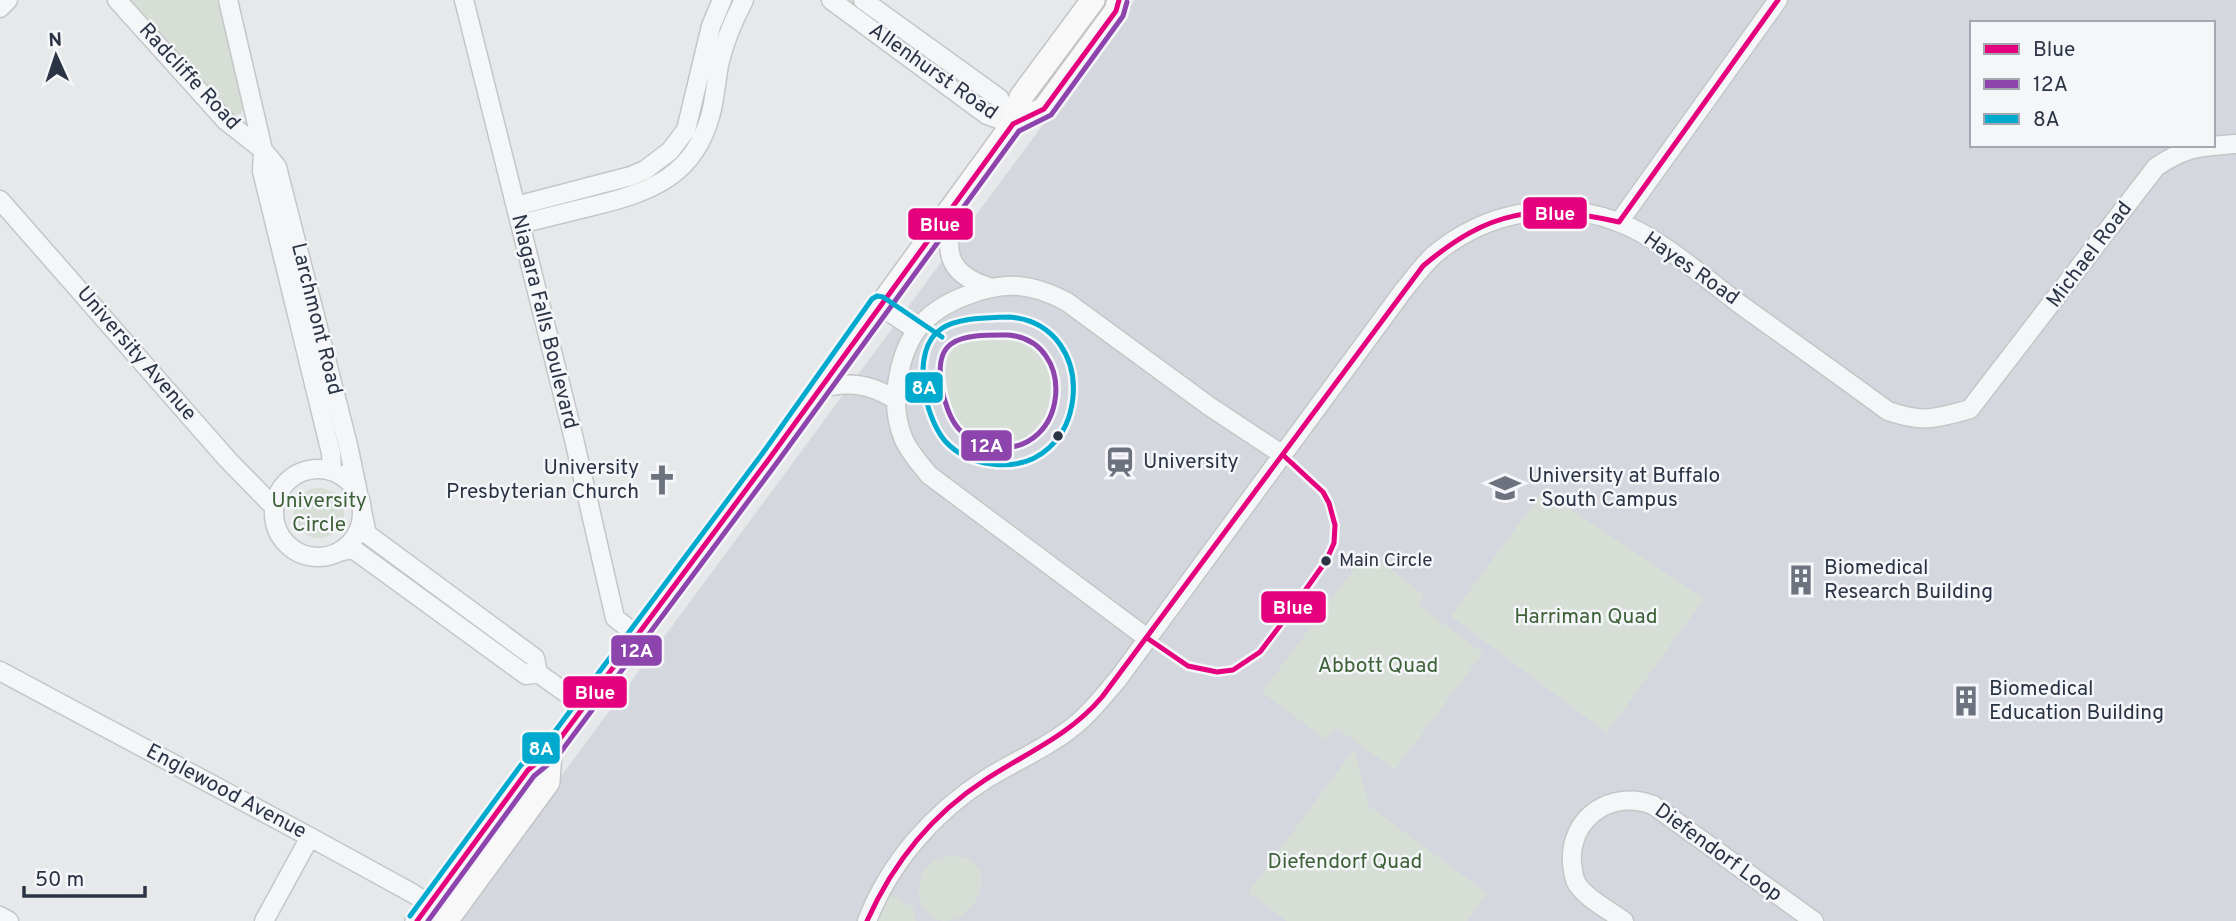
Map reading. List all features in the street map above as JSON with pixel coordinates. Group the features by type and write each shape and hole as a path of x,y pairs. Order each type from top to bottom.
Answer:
{"main road":[{"path":"423,912 528,770 550,752 769,459 1013,124 1021,96 1093,0"},
{"path":"1013,124 1044,109 1116,11 1119,0"},
{"path":"447,919 548,782 550,752"}],"street":[{"path":"0,8 8,0"},
{"name":"Radcliffe Road","path":"117,0 226,121 263,150"},
{"name":"Larchmont Road","path":"228,0 263,150 278,167 331,453 331,471"},
{"name":"Niagara Falls Boulevard","path":"464,0 615,618 637,635"},
{"path":"518,215 631,176 670,151 686,130 711,26 722,0"},
{"path":"518,215 631,197 677,173 701,143 711,113 717,76 731,24 744,0"},
{"name":"Allenhurst Road","path":"831,0 987,115 1013,124"},
{"name":"Allenhurst Road","path":"863,0 999,98 1013,124"},
{"path":"1619,222 1778,0"},
{"path":"699,72 717,76"},
{"name":"Michael Road","path":"2215,146 2236,144"},
{"name":"Michael Road","path":"1970,409 2156,167 2177,152 2195,147"},
{"path":"653,164 664,182"},
{"name":"University Avenue","path":"0,200 228,460 274,507"},
{"path":"954,207 949,230 951,260 963,276 989,287 1032,288 1059,298 1227,419 1283,455"},
{"name":"Hayes Road","path":"867,921 890,873 926,828 979,784 1073,727 1118,679 1423,266 1457,239 1499,219 1526,212 1552,210 1581,212 1619,222 1666,249 1888,411 1906,417 1934,420 1970,409"},
{"path":"989,287 954,300 934,312 906,344 894,399 904,439 929,475 1147,638"},
{"path":"879,305 916,330"},
{"name":"Larchmont Road","path":"305,311 348,445 358,493"},
{"path":"818,389 835,384 859,384 878,388 894,399"},
{"path":"538,673 526,675 353,549 317,557 297,551 281,537 274,517 279,492 296,475 319,469 331,471 351,483 358,493 367,534 535,658 538,673 584,706"},
{"path":"338,552 346,547 359,531 362,511"},
{"name":"Englewood Avenue","path":"0,671 310,837 423,912 447,919"},
{"name":"Diefendorf Loop","path":"1624,921 1576,883 1572,856 1578,830 1596,808 1607,803 1634,799 1653,805 1814,921"},
{"path":"264,921 310,837"},
{"path":"0,916 9,921"}],"shaded area":[{"name":"University at Buffalo - South Campus","path":"1135,0 2236,0 2236,921 454,921"}],"green space":[{"path":"128,0 217,0 243,102 244,108 240,114 229,112"},
{"path":"842,0 852,0 976,91 976,96"},
{"path":"994,338 1020,342 1039,353 1051,369 1056,388 1055,407 1047,424 1031,438 1006,447 974,438 960,425 949,401 944,372 944,359 956,345"},
{"name":"University Circle","path":"319,488 337,495 344,513 337,531 319,538 301,531 294,513 301,495"},
{"name":"Harriman Quad","path":"1543,491 1704,599 1607,733 1451,616"},
{"path":"365,543 529,664 531,668 362,547"},
{"name":"Abbott Quad","path":"1367,552 1424,595 1418,605 1483,653 1395,770 1338,729 1325,739 1262,692"},
{"name":"Diefendorf Quad","path":"1354,749 1369,806 1487,893 1467,921 1287,921 1248,893"},
{"path":"955,856 970,860 978,868 982,878 980,890 966,911 956,918 943,921 931,916 923,908 919,898 919,886 922,875 930,865 940,858"},
{"path":"889,894 914,908 916,921 876,921"}],"transit line":[{"name":"Blue","path":"417,921 528,770 550,752 769,459 1013,124 1044,109 1116,11 1119,0"},
{"name":"Blue","path":"867,921 902,860 947,809 985,780 1076,723 1102,697 1423,266 1470,233 1492,222 1514,216 1562,213 1619,222 1778,0"},
{"name":"12A","path":"428,921 534,776 557,757 776,464 1019,131 1051,115 1123,16 1127,2"},
{"name":"8A","path":"410,916 521,765 544,746 762,454 872,299 883,297 942,337"},
{"name":"8A","path":"1009,317 1040,326 1060,345 1071,370 1073,398 1065,425 1049,447 1025,462 992,464 966,457 945,441 931,416 926,400 923,367 931,339 941,329 965,320 1009,317"},
{"name":"12A","path":"1008,335 1031,342 1046,356 1054,375 1056,397 1050,417 1038,434 1019,445 995,447 970,439 953,420 941,386 941,361 951,344 963,338 1008,335"},
{"name":"Blue","path":"1147,638 1188,666 1217,672 1233,670 1260,652 1282,623 1326,561 1334,543 1335,525 1323,492 1283,455"}],"place":[{"name":"University","path":"1120,462"},
{"name":"University Presbyterian Church","path":"662,480"},
{"name":"University at Buffalo - South Campus","path":"1505,488"},
{"name":"Main Circle","path":"1326,561"},
{"name":"Biomedical Research Building","path":"1801,580"},
{"name":"Biomedical Education Building","path":"1966,701"}]}
